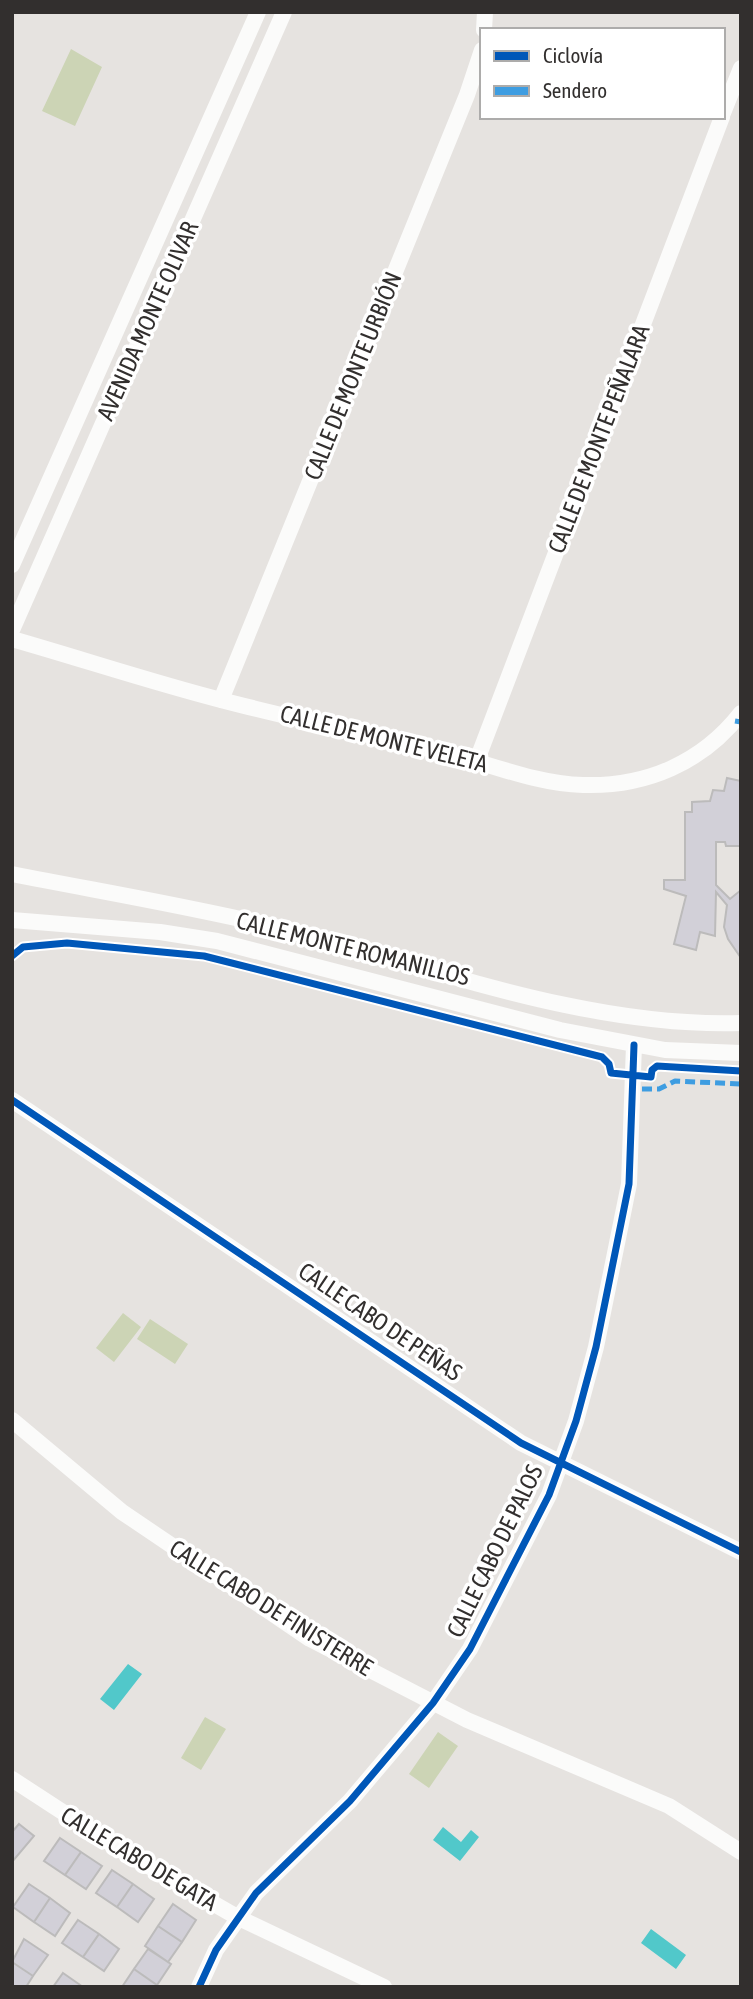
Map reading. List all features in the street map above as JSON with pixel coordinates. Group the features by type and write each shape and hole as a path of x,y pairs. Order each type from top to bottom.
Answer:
{"street":[{"name":"AVENIDA MONTE OLIVAR","path":"12,565 258,12"},
{"name":"AVENIDA MONTE OLIVAR","path":"12,630 284,12"},
{"name":"CALLE DE MONTE URBIÓN","path":"220,700 467,95 480,57"},
{"name":"CALLE DE MONTE PEÑALARA","path":"725,110 741,68"},
{"name":"CALLE DE MONTE PEÑALARA","path":"477,760 721,119"},
{"path":"156,242 178,252"},
{"path":"139,279 162,289"},
{"name":"CALLE DE MONTE VELETA","path":"12,639 220,700 477,760 537,778 582,785 654,777 693,758 724,735 741,713"},
{"name":"CALLE MONTE ROMANILLOS","path":"12,874 256,923 567,1005 694,1024 741,1023"},
{"name":"CALLE MONTE ROMANILLOS","path":"12,920 160,932 217,941 588,1036 634,1045 741,1053"},
{"path":"588,1036 590,1018 600,1010"},
{"path":"692,1051 701,1036 694,1024"},
{"name":"CALLE CABO DE PALOS","path":"199,1987 237,1917 256,1893 350,1801 433,1703 470,1649 549,1495 596,1347 629,1184 634,1045"},
{"name":"CALLE CABO DE PEÑAS","path":"12,1100 521,1443 741,1552"},
{"name":"CALLE CABO DE FINISTERRE","path":"12,1420 122,1512 233,1590 310,1639 433,1703 669,1806 741,1852"},
{"name":"CALLE CABO DE GATA","path":"12,1779 124,1852 237,1917 384,1987"}],"green space":[{"path":"71,49 102,67 75,126 42,111"},
{"path":"123,1313 141,1327 114,1362 96,1348"},
{"path":"150,1319 188,1344 175,1364 137,1339"},
{"path":"205,1717 226,1729 201,1770 181,1758"},
{"path":"438,1732 458,1746 429,1788 409,1774"}],"water":[{"path":"128,1664 142,1674 114,1710 100,1699"},
{"path":"443,1827 461,1842 471,1830 479,1837 460,1861 433,1840"},
{"path":"651,1929 686,1955 676,1969 641,1943"}],"building":[{"path":"727,778 741,781 741,846 726,846 725,842 716,842 716,885 730,899 741,890 741,958 728,939 724,927 727,905 716,892 715,936 700,932 696,950 674,944 686,896 664,889 664,880 685,880 685,812 692,812 692,802 710,801 713,790 724,791"},
{"path":"19,1824 34,1836 12,1862 12,1832"},
{"path":"60,1838 81,1852 65,1875 44,1861"},
{"path":"81,1852 102,1866 86,1889 65,1875"},
{"path":"112,1870 133,1884 117,1907 96,1893"},
{"path":"29,1884 50,1898 34,1922 13,1907"},
{"path":"133,1884 154,1899 138,1922 117,1907"},
{"path":"50,1898 70,1913 55,1936 34,1922"},
{"path":"173,1904 196,1920 182,1942 158,1926"},
{"path":"78,1920 99,1934 83,1957 62,1943"},
{"path":"158,1926 182,1942 168,1962 145,1946"},
{"path":"99,1934 119,1949 104,1971 83,1957"},
{"path":"24,1939 48,1955 33,1976 12,1962"},
{"path":"148,1949 171,1964 157,1985 134,1969"},
{"path":"12,1962 33,1976 26,1987 12,1987"},
{"path":"134,1969 157,1985 156,1987 122,1987"},
{"path":"63,1973 83,1987 53,1987"}],"marked path":[{"path":"735,721 741,722"},
{"path":"642,1089 659,1089 675,1081 741,1084"}],"cycle path":[{"path":"12,956 23,947 67,943 204,956 602,1057 609,1064 611,1073 651,1077 652,1070 657,1066 741,1071"},
{"path":"199,1987 216,1950 256,1893 350,1801 433,1703 470,1649 549,1495 576,1421 596,1347 629,1184 634,1045"},
{"path":"12,1100 521,1443 741,1552"}]}
